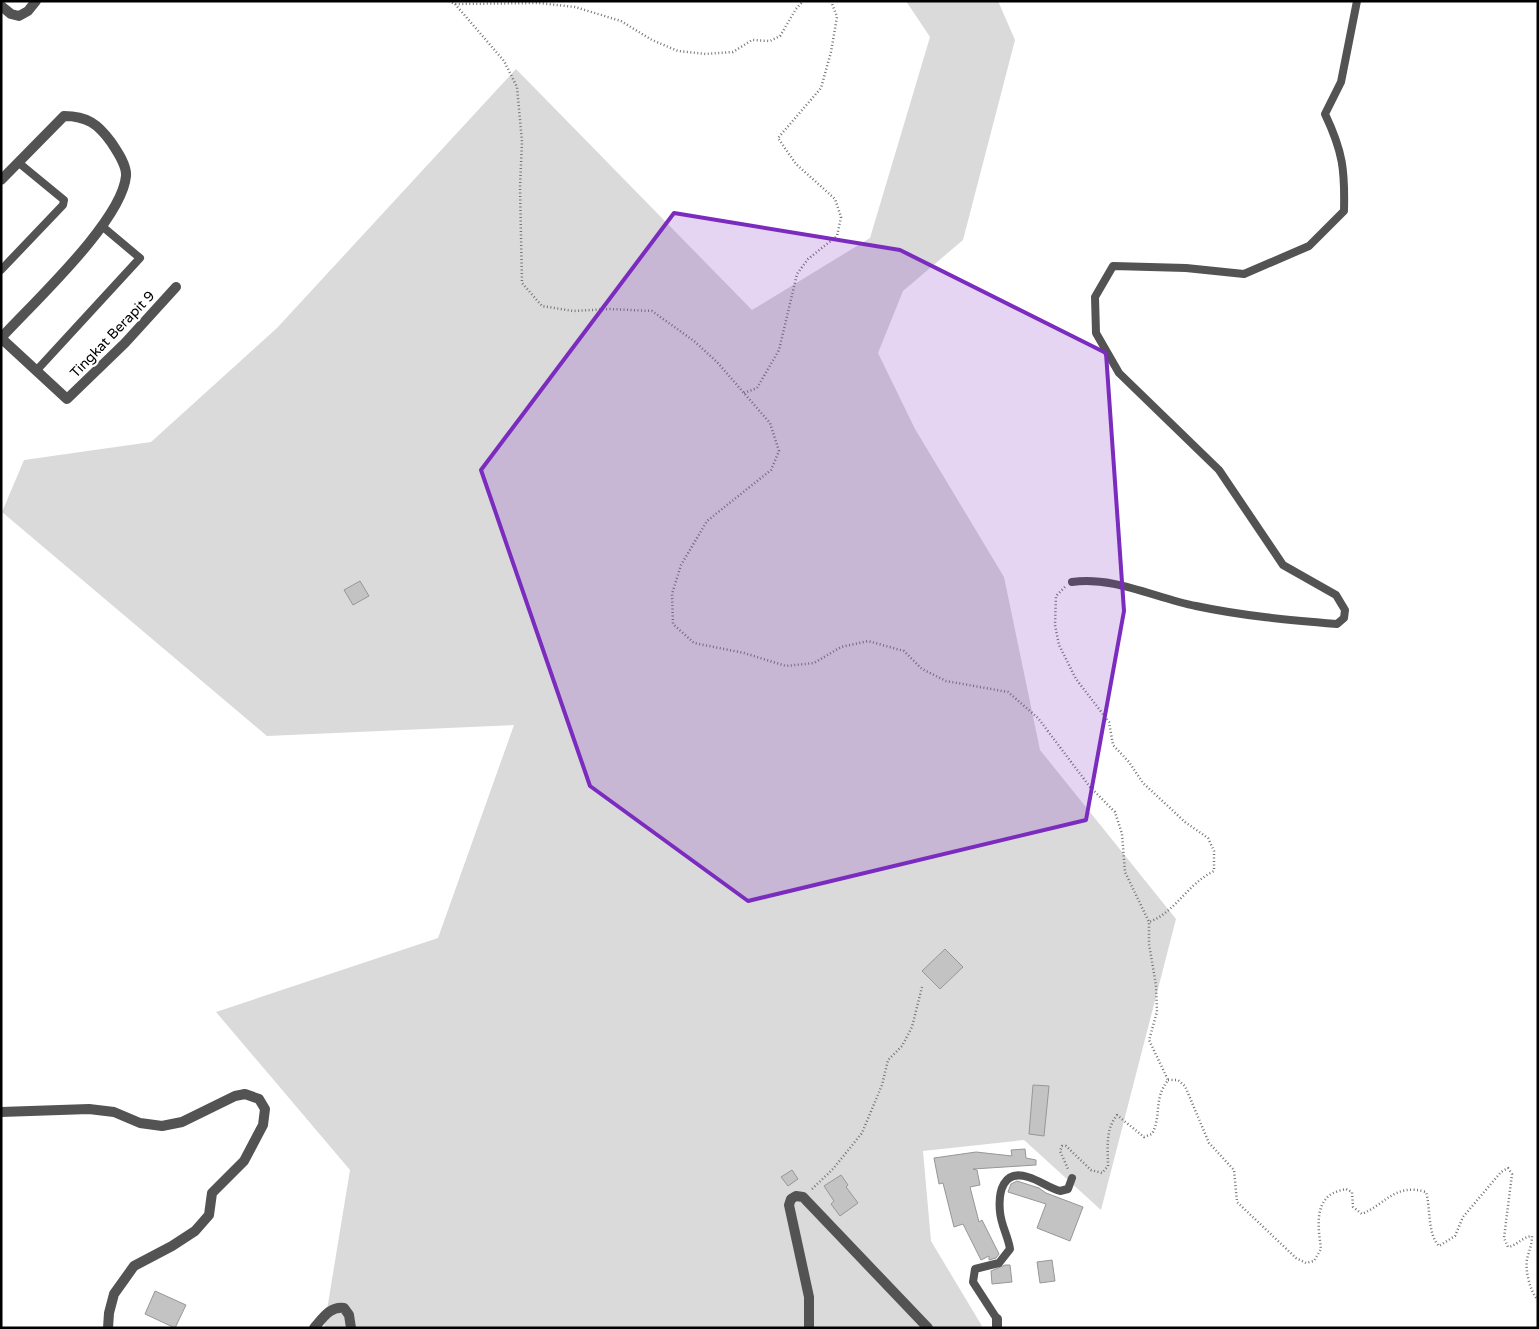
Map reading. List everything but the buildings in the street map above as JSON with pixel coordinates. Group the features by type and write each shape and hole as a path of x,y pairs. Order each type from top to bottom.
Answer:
{"street":[{"path":"1,6 12,14 19,16 28,11 36,1"},
{"path":"1,180 64,116 78,116 100,127 120,156 127,174 121,194 103,227 1,338 36,371"},
{"name":"Tingkat Berapit 9","path":"36,371 67,399 125,343 176,287"},
{"path":"1,1112 89,1110 114,1112 140,1124 162,1126 182,1122 245,1094 259,1099 265,1109 263,1125 244,1161 212,1193 209,1215 195,1231 172,1246 134,1266 114,1294 108,1313 108,1328"},
{"path":"809,1328 810,1297 788,1205 791,1199 796,1196 803,1197 928,1328"},
{"path":"314,1328 331,1309 338,1307 344,1308 349,1315 351,1328"}],"lane":[{"path":"1072,582 1091,579 1193,606 1260,618 1337,624 1344,618 1345,610 1336,595 1283,566 1219,470 1118,373 1096,333 1095,296 1113,266 1186,268 1244,274 1309,246 1344,211 1345,178 1343,158 1338,141 1325,114 1341,82 1357,1"},
{"path":"1,270 63,204 64,200 19,162"},
{"path":"36,371 140,258 103,227"},
{"path":"997,1324 973,1282 975,1269 999,1263 1010,1249 1008,1234 1000,1212 1002,1184 1007,1177 1017,1175 1029,1177 1060,1191 1068,1189 1072,1178"}],"path":[{"path":"449,1 455,4 504,61 517,87 522,142 520,187 522,283 542,306 573,310 610,309 652,312 694,341 717,362 770,423 779,451 771,470 707,521 681,566 672,594 673,624 694,643 744,653 786,666 814,663 841,647 868,641 904,651 922,669 946,681 1008,692 1038,718 1090,787 1115,812 1122,834 1125,872 1149,922 1149,944 1156,985 1157,1012 1149,1040 1168,1080"},
{"path":"455,4 539,3 575,6 621,21 652,40 678,52 706,54 733,52 752,40 770,41 780,36 803,1"},
{"path":"744,393 758,388 779,350 797,274 808,259 837,236 841,217 836,199 796,164 778,138 821,88 831,52 837,17 831,1"},
{"path":"1072,582 1061,589 1056,596 1055,625 1059,645 1076,679 1109,722 1114,745 1129,762 1143,783 1186,822 1208,838 1214,851 1214,871 1191,885 1163,917 1149,922"},
{"path":"803,1197 833,1169 862,1133 882,1085 888,1060 902,1046 912,1027 922,987"},
{"path":"1072,1178 1060,1151 1062,1146 1066,1146 1091,1170 1102,1173 1108,1166 1108,1137 1111,1123 1117,1115 1144,1137 1152,1134 1156,1127 1158,1098 1168,1080"},
{"path":"1168,1080 1178,1080 1185,1086 1209,1143 1234,1170 1237,1202 1296,1258 1306,1262 1314,1261 1321,1249 1318,1226 1320,1211 1330,1195 1346,1189 1352,1192 1353,1207 1362,1214 1374,1209 1393,1192 1414,1188 1426,1192 1430,1207 1432,1238 1439,1246 1455,1236 1463,1217 1501,1172 1508,1168 1512,1174 1504,1238 1508,1247 1515,1246 1524,1237 1532,1236 1532,1245 1527,1260 1532,1295 1538,1300"}],"highlighted area":[{"path":"674,213 900,250 1106,353 1124,611 1086,820 748,901 590,786 481,470"}],"shaded area":[{"path":"906,1 998,1 1015,40 963,240 903,291 878,353 915,429 1004,577 1040,750 1176,919 1101,1210 1024,1140 923,1151 931,1241 982,1326 975,1328 324,1328 350,1170 216,1012 438,938 514,725 267,736 2,512 24,460 151,442 277,328 516,69 752,310 870,238 930,37"}]}
